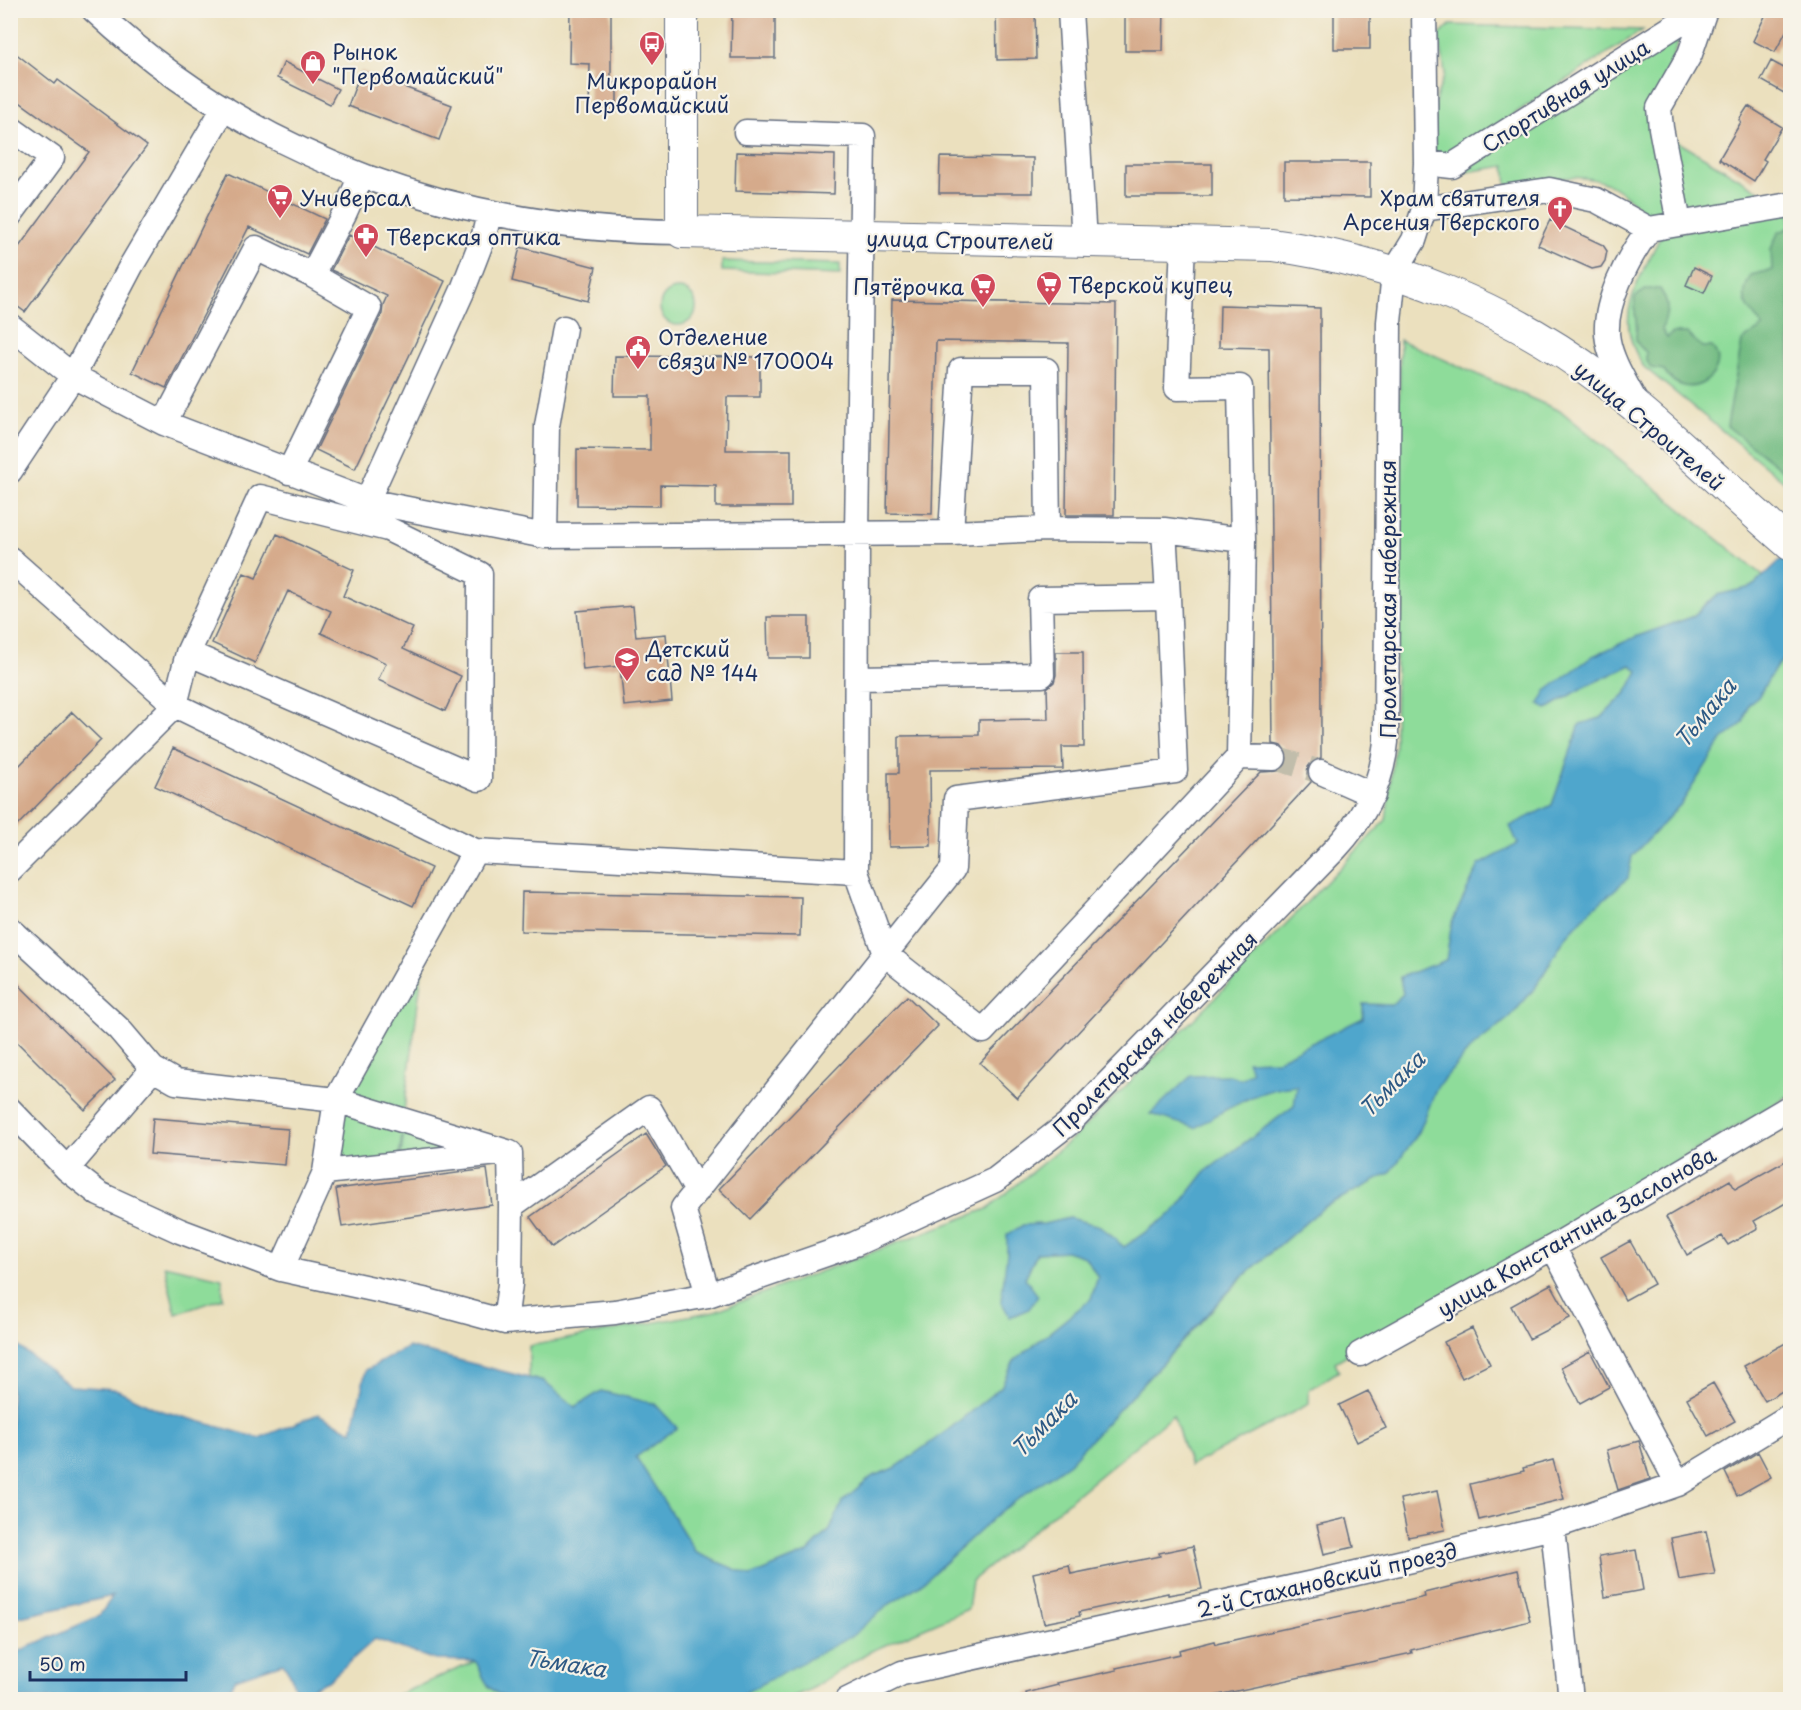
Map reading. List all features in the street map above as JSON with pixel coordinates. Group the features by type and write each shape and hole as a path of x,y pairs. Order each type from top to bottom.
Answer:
{"main road":[{"path":"682,10 682,232"},
{"name":"улица Строителей","path":"682,232 1272,245 1348,259 1452,294 1519,327 1593,373 1791,543"}],"street":[{"name":"улица Строителей","path":"94,10 158,63 224,108 268,133 361,176 489,214 580,228 682,232"},
{"path":"1070,10 1083,241"},
{"path":"1394,273 1414,240 1424,209 1426,163 1424,10"},
{"name":"Спортивная улица","path":"1426,163 1452,166 1700,10"},
{"path":"1679,223 1660,128 1659,108 1690,54 1706,10"},
{"path":"10,471 73,376 131,266 224,108"},
{"path":"10,128 52,158 10,215"},
{"path":"746,132 863,136 857,533 856,872 885,954 983,1030 1239,757 1243,540 1240,387 1177,388 1183,242"},
{"path":"312,275 361,176"},
{"path":"1424,209 1549,190 1596,200 1649,229 1791,205"},
{"path":"367,501 462,292 484,234 489,214"},
{"path":"1641,412 1619,370 1608,341 1607,321 1615,290 1636,246 1649,229"},
{"path":"164,423 256,248 312,275 369,308 289,472"},
{"name":"Пролетарская набережная","path":"10,1110 67,1169 99,1194 180,1231 281,1269 428,1301 505,1322 615,1312 708,1295 855,1244 996,1180 1069,1123 1336,849 1357,824 1373,795 1386,742 1389,335 1394,273"},
{"path":"10,326 73,376 164,423 367,501 545,536 951,533 1048,529 1164,530 1243,540"},
{"path":"545,536 547,426 564,327"},
{"path":"951,533 961,369 1046,370 1048,529"},
{"path":"10,870 175,705 188,652 260,497 388,529 480,574 479,779 188,652"},
{"path":"708,1295 683,1208 953,869 956,799 1175,771 1164,530"},
{"path":"10,559 175,705 475,851 856,872"},
{"path":"857,678 1042,675 1040,599 1168,597"},
{"path":"1239,757 1274,758"},
{"path":"1321,772 1373,795"},
{"path":"281,1269 325,1172 336,1100 475,851"},
{"path":"10,929 119,1029 153,1069 176,1082 336,1100 510,1154 512,1206 510,1284 505,1322"},
{"path":"67,1169 153,1069"},
{"name":"улица Константина Заслонова","path":"1360,1354 1553,1247 1791,1107"},
{"path":"512,1206 650,1108 697,1191"},
{"path":"325,1172 507,1152"},
{"path":"1553,1247 1678,1484"},
{"name":"2-й Стахановский проезд","path":"847,1700 902,1673 1322,1581 1553,1527 1678,1484 1791,1416"},
{"path":"1553,1527 1571,1700"}],"green space":[{"path":"1450,25 1643,30 1451,155 1434,154 1435,101 1445,73 1439,36"},
{"path":"1684,26 1653,111 1665,182 1662,213 1649,217 1621,192 1608,184 1595,180 1551,179 1507,186 1505,166 1460,173"},
{"path":"1670,137 1777,201 1680,218"},
{"path":"1790,211 1790,486 1644,367 1634,349 1629,332 1629,316 1637,284 1661,235"},
{"path":"1790,227 1790,476 1727,426 1742,341 1763,327 1746,303 1747,284 1751,275 1772,270 1771,249 1778,233"},
{"path":"722,261 840,264 840,275 722,271"},
{"path":"678,289 691,294 696,307 691,320 678,325 665,320 660,307 665,294"},
{"path":"1647,289 1660,289 1666,300 1666,314 1662,330 1667,338 1672,333 1687,333 1702,347 1712,347 1717,356 1717,366 1713,375 1705,382 1695,386 1684,386 1674,381 1664,370 1651,368 1646,359 1646,352 1636,341 1635,297"},
{"path":"1400,340 1562,412 1763,576 1752,587 1717,595 1692,617 1638,636 1593,656 1547,709 1586,686 1631,665 1638,671 1627,692 1601,718 1580,724 1552,805 1511,826 1518,844 1452,922 1447,960 1400,977 1403,994 1391,1005 1363,1004 1364,1018 1277,1060 1248,1061 1252,1071 1241,1079 1229,1075 1151,1114 1195,1127 1264,1091 1298,1085 1294,1106 1205,1172 1174,1212 1124,1247 1100,1226 1069,1218 1044,1224 1023,1225 1008,1235 1007,1253 1025,1278 1037,1253 1066,1251 1085,1257 1098,1277 1091,1299 1014,1361 1001,1387 948,1430 895,1468 873,1476 843,1502 830,1530 807,1553 751,1576 696,1553 636,1457 677,1428 655,1404 601,1391 575,1408 544,1382 529,1378 529,1346 715,1311 987,1209 1073,1138 1208,1005 1386,820 1395,744"},
{"path":"1790,653 1790,1095 1335,1362 1339,1371 1309,1390 1309,1404 1190,1466 1173,1415 972,1581 968,1609 867,1653 809,1690 787,1699 700,1700 719,1694 888,1605 920,1585 1000,1512 1069,1463 1243,1277 1324,1207 1390,1173 1419,1132 1437,1087 1471,1048 1510,1017 1535,988 1565,938 1589,912 1627,878 1632,856 1681,804 1722,740 1743,723 1748,705 1758,697 1776,667"},
{"path":"426,941 403,1119 339,1099"},
{"path":"337,1102 404,1122 398,1163 326,1171"},
{"path":"405,1123 496,1151 400,1162"},
{"path":"164,1265 222,1278 223,1298 176,1314"},
{"path":"476,1661 488,1686 498,1694 513,1699 386,1700"}],"water":[{"name":"Тьмака","path":"1790,551 1790,653 1776,667 1758,697 1748,705 1743,723 1722,740 1681,804 1632,856 1628,878 1589,912 1565,938 1535,988 1510,1017 1471,1048 1437,1087 1419,1132 1390,1173 1324,1207 1242,1277 1069,1463 1000,1512 920,1585 888,1605 852,1636 737,1697 719,1694 700,1700 513,1699 498,1694 489,1686 476,1661 435,1660 375,1639 328,1681 304,1691 294,1687 291,1676 283,1663 235,1679 231,1687 201,1699 178,1696 170,1700 11,1699 10,1655 99,1616 113,1596 11,1619 11,1341 71,1386 116,1389 159,1410 259,1438 318,1414 352,1431 366,1370 408,1347 544,1382 575,1407 601,1391 655,1404 677,1428 636,1457 696,1553 751,1576 807,1553 830,1530 842,1502 873,1476 895,1468 948,1430 1001,1387 1014,1361 1091,1299 1098,1277 1085,1257 1066,1251 1037,1253 1025,1278 1038,1296 1029,1309 1010,1317 1001,1301 1007,1235 1023,1225 1044,1224 1069,1218 1100,1226 1124,1247 1174,1212 1205,1172 1294,1106 1297,1086 1256,1095 1231,1106 1195,1128 1150,1114 1191,1076 1229,1075 1241,1079 1252,1071 1247,1061 1277,1060 1363,1018 1363,1004 1391,1005 1403,994 1400,977 1446,960 1452,922 1479,865 1518,844 1510,826 1552,805 1580,724 1601,718 1627,692 1638,671 1631,665 1586,686 1547,709 1539,704 1546,691 1593,656 1638,636 1692,617 1717,595 1752,587"}],"building":[{"path":"570,10 611,10 611,82 617,83 617,112 589,112 590,64 569,63"},
{"path":"732,10 775,10 775,58 731,58"},
{"path":"996,10 1035,10 1036,59 997,60"},
{"path":"1125,10 1164,10 1163,51 1125,51"},
{"path":"1334,10 1370,10 1370,49 1334,49"},
{"path":"1768,10 1791,10 1791,22 1775,52 1753,41"},
{"path":"10,49 55,84 58,80 147,146 25,312 10,301 10,259 89,152 10,95"},
{"path":"1771,61 1791,72 1791,97 1761,80"},
{"path":"284,62 338,89 330,104 277,78"},
{"path":"361,71 452,105 439,140 348,106"},
{"path":"1748,106 1782,127 1763,159 1766,161 1754,181 1719,159"},
{"path":"736,152 835,155 834,194 735,191"},
{"path":"940,157 1033,158 1033,193 939,193"},
{"path":"1284,162 1370,162 1370,197 1284,196"},
{"path":"1126,164 1212,164 1212,196 1126,196"},
{"path":"228,173 325,219 307,254 249,227 166,388 132,372"},
{"name":"Храм святителя Арсения Тверского","path":"1550,220 1603,245 1607,251 1601,267 1592,269 1538,245"},
{"path":"349,235 445,281 355,469 316,450 382,314 387,296 331,270"},
{"path":"520,247 596,267 588,301 512,281"},
{"path":"1694,267 1712,276 1704,293 1686,285"},
{"path":"892,300 1116,304 1114,515 1066,515 1068,343 936,341 932,514 887,513"},
{"path":"1220,305 1320,308 1321,758 1313,760 1308,767 1307,774 1311,782 1017,1098 980,1063 1261,772 1280,771 1286,766 1288,759 1287,752 1282,746 1273,744 1269,348 1219,347"},
{"path":"615,356 760,357 760,397 727,397 726,450 791,450 791,507 716,507 716,486 660,485 660,506 577,505 577,449 650,450 650,396 614,396"},
{"path":"277,534 354,570 343,596 413,628 403,649 461,676 445,711 378,680 386,663 321,633 331,611 288,591 255,663 212,643 244,573 256,578"},
{"path":"633,606 636,637 666,634 672,701 624,706 620,666 583,670 577,611"},
{"path":"767,617 809,617 809,658 768,658"},
{"path":"1056,652 1083,652 1084,747 1062,747 1063,769 930,770 931,846 889,847 888,773 899,773 899,736 979,735 979,720 1048,719 1047,688 1054,682 1056,675"},
{"path":"72,712 101,740 10,833 10,775"},
{"path":"173,748 431,868 413,906 155,786"},
{"path":"522,892 801,897 800,936 521,931"},
{"path":"10,976 115,1080 85,1110 10,1035"},
{"path":"907,996 938,1026 750,1219 719,1189"},
{"path":"153,1118 288,1129 285,1165 150,1154"},
{"path":"646,1134 666,1166 552,1247 530,1217"},
{"path":"1791,1158 1791,1200 1754,1221 1758,1228 1728,1245 1722,1236 1687,1255 1666,1217 1730,1180 1735,1189"},
{"path":"487,1169 492,1205 342,1227 336,1189"},
{"path":"1630,1241 1654,1284 1625,1300 1601,1257"},
{"path":"1551,1284 1570,1318 1529,1339 1511,1306"},
{"path":"1472,1328 1490,1364 1462,1378 1444,1342"},
{"path":"1791,1340 1791,1386 1765,1401 1744,1366"},
{"path":"1590,1351 1609,1387 1580,1403 1561,1367"},
{"path":"1713,1383 1735,1421 1708,1436 1687,1398"},
{"path":"1368,1391 1386,1428 1357,1442 1339,1405"},
{"path":"1639,1441 1650,1479 1618,1490 1607,1450"},
{"path":"1758,1452 1771,1477 1737,1496 1725,1472"},
{"path":"1553,1460 1564,1499 1479,1520 1470,1484 1524,1471 1523,1468"},
{"path":"1437,1491 1445,1530 1408,1537 1400,1499"},
{"path":"1347,1518 1354,1547 1324,1554 1317,1525"},
{"path":"1706,1531 1715,1574 1679,1580 1671,1538"},
{"path":"1193,1546 1202,1589 1168,1595 1168,1593 1079,1612 1080,1616 1044,1623 1033,1573 1069,1565 1071,1574 1160,1556 1159,1553"},
{"path":"1636,1550 1643,1590 1605,1597 1599,1556"},
{"path":"1518,1570 1530,1621 1411,1650 1412,1653 1195,1700 1027,1700 1026,1693 1058,1685 1057,1683 1117,1670 1116,1668 1180,1654 1179,1650 1215,1641 1216,1644 1425,1597 1424,1593"}],"tunnel":[{"path":"1274,758 1321,772"}],"place":[{"name":"Микрорайон Первомайский","path":"652,67"},
{"name":"Рынок \"Первомайский\"","path":"313,86"},
{"name":"Универсал","path":"280,220"},
{"name":"Храм святителя Арсения Тверского","path":"1560,232"},
{"name":"Тверская оптика","path":"366,259"},
{"name":"Тверской купец","path":"1049,307"},
{"name":"Пятёрочка","path":"983,309"},
{"name":"Отделение связи № 170004","path":"638,371"},
{"name":"Детский сад № 144","path":"627,683"}]}
